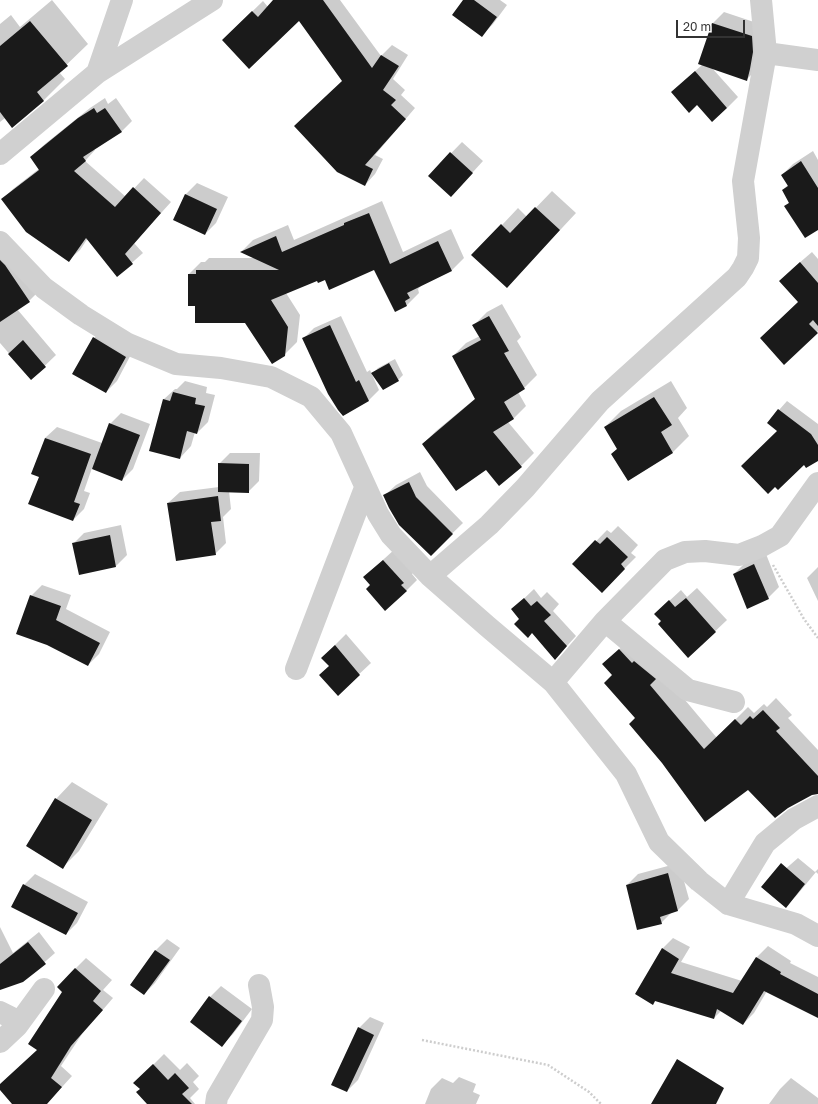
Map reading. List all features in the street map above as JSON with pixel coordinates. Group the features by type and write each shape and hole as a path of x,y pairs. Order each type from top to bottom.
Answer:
{"street":[{"path":"97,73 122,0"},
{"path":"0,154 97,73 212,0"},
{"path":"430,576 489,525 525,488 600,401 737,277 743,268 748,258 749,238 743,181 766,53 761,0"},
{"path":"766,53 818,60"},
{"path":"0,242 44,288 81,315 128,344 176,364 221,368 271,377 311,397 341,433 365,488 378,514 391,535 430,576 553,682 626,774 659,842 700,881 728,904 796,924 818,936"},
{"path":"553,682 604,621 665,560 685,552 705,551 740,555 762,546 780,536 818,483"},
{"path":"296,669 365,488"},
{"path":"604,621 688,690 734,702"},
{"path":"728,904 765,843 794,819 818,806"},
{"path":"216,1104 217,1097 262,1020 263,1007 259,985"},
{"path":"0,1042 17,1026 44,989"},
{"path":"0,1012 20,1022"}],"path":[{"path":"762,546 804,619 818,638"},
{"path":"422,1040 548,1065 589,1092 600,1104"}],"building":[{"path":"273,0 323,0 372,68 381,55 399,66 383,90 396,100 391,105 406,119 365,165 373,169 365,186 337,172 294,126 342,81 299,21 249,69 222,40 252,11 258,17"},
{"path":"463,0 474,0 497,17 482,37 452,15"},
{"path":"30,21 68,66 37,92 44,101 12,128 0,112 0,46"},
{"path":"712,23 752,36 753,52 747,81 698,64"},
{"path":"695,71 727,108 712,122 697,105 689,113 671,92"},
{"path":"94,108 97,113 105,108 122,132 83,157 86,161 74,171 115,207 133,187 161,213 125,254 133,264 117,277 86,238 69,262 26,232 1,199 39,170 30,157 78,118"},
{"path":"450,152 473,173 451,197 428,176"},
{"path":"801,161 818,188 818,230 805,238 784,206 789,203 782,190 788,186 781,175"},
{"path":"185,194 217,209 205,235 173,220"},
{"path":"535,207 560,230 507,288 471,255 501,224 510,233"},
{"path":"369,213 390,264 438,241 452,271 407,293 410,298 405,301 407,306 395,312 374,270 329,290 325,280 318,283 317,281 271,300 288,327 285,356 272,364 245,323 195,323 195,306 188,306 188,274 196,274 196,270 279,270 240,252 276,236 282,252"},
{"path":"0,260 30,302 0,322"},
{"path":"800,262 818,283 818,326 813,320 809,324 818,333 784,365 760,338 798,302 779,281"},
{"path":"489,316 509,351 504,353 525,389 504,402 514,419 493,432 522,467 499,486 486,470 456,491 422,444 475,399 452,356 481,340 472,325"},
{"path":"330,325 356,382 359,380 369,401 343,416 328,394 302,338"},
{"path":"93,337 126,357 106,393 72,374"},
{"path":"23,340 46,367 31,380 8,354"},
{"path":"389,363 399,381 383,390 371,373"},
{"path":"173,392 196,398 195,404 205,406 197,434 187,431 180,459 149,451 163,399 170,401"},
{"path":"654,397 672,425 661,432 673,453 628,481 611,454 617,449 604,427"},
{"path":"778,409 811,434 818,445 818,461 806,468 804,465 778,490 775,487 768,494 741,466 777,431 767,423"},
{"path":"109,423 140,435 122,481 92,469"},
{"path":"45,438 91,454 74,502 80,504 73,521 28,504 39,477 31,474"},
{"path":"218,463 249,464 249,493 218,492"},
{"path":"409,482 416,497 453,534 431,556 399,525 383,495"},
{"path":"218,496 221,521 211,522 216,555 176,561 167,503"},
{"path":"110,535 116,567 79,575 72,543"},
{"path":"607,537 628,557 621,564 625,569 602,593 572,564 595,540 600,544"},
{"path":"383,560 404,583 401,585 407,591 385,611 366,589 370,585 363,577"},
{"path":"754,564 769,599 747,609 733,574"},
{"path":"30,595 61,606 56,620 100,643 88,666 47,645 16,634"},
{"path":"524,598 531,606 537,601 551,615 544,621 567,646 555,660 532,633 528,638 514,624 519,619 511,609"},
{"path":"686,598 716,632 688,658 658,624 661,621 654,614 669,600 675,607"},
{"path":"335,645 360,675 338,696 319,675 329,666 321,658"},
{"path":"619,649 632,663 634,661 656,679 650,685 704,749 735,719 741,725 750,716 753,719 763,710 780,728 776,731 818,776 818,794 812,795 788,808 775,818 748,790 705,822 662,763 629,724 635,718 604,683 612,675 602,664"},
{"path":"55,798 92,820 63,869 26,846"},
{"path":"781,863 805,884 786,908 761,887"},
{"path":"668,873 678,911 660,917 662,924 637,930 626,885"},
{"path":"23,884 78,913 66,935 11,907"},
{"path":"28,942 46,964 23,982 0,990 0,964"},
{"path":"662,948 679,959 671,973 733,993 756,957 781,972 780,974 818,994 818,1018 764,991 743,1025 717,1009 714,1019 655,1001 653,1005 635,994"},
{"path":"155,950 170,960 144,995 130,985"},
{"path":"75,968 101,991 93,1001 103,1010 71,1046 51,1078 62,1087 47,1104 12,1104 0,1090 0,1084 37,1050 28,1044 62,992 57,987"},
{"path":"209,996 242,1021 222,1047 190,1022"},
{"path":"358,1027 374,1035 347,1092 331,1085"},
{"path":"677,1059 724,1088 716,1104 651,1104"},
{"path":"153,1064 168,1080 175,1073 189,1088 182,1094 192,1104 147,1104 136,1092 140,1089 133,1083"}]}
